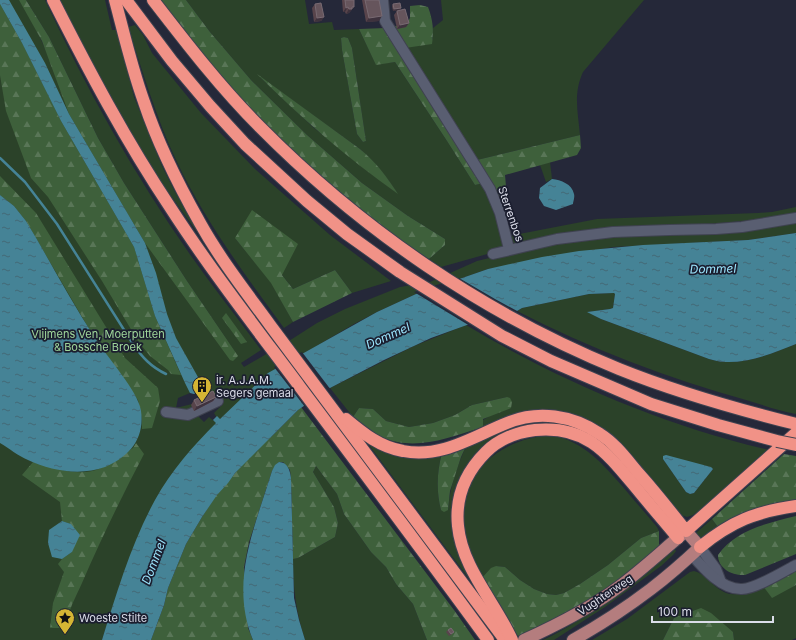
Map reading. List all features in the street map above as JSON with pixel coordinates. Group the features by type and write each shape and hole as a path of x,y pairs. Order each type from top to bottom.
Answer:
{"highway":[{"path":"54,0 102,93 138,157 170,207 259,332 486,637"},
{"path":"115,0 133,70 152,125 200,224 235,276 332,409 512,640"},
{"path":"153,0 211,74 259,126 325,188 360,217 423,264 527,327 596,359 658,384 723,405 796,424"},
{"path":"128,3 210,106 245,144 307,201 346,234 400,272 502,336 551,361 652,404 718,425 796,445"},
{"path":"332,409 366,436 376,442 395,449 417,453 431,452 447,448 465,442 508,422 526,417 554,416 566,418 599,433 618,449 682,534"},
{"path":"505,640 501,627 466,557 460,540 457,513 462,490 472,467 490,448 504,439 525,432 550,429 565,431 584,438 593,443 610,457 682,534"},
{"path":"682,534 796,433"},
{"path":"696,551 731,525 747,517 759,513 796,506"}],"main road":[{"path":"682,534 696,551"},
{"name":"Vughterweg","path":"524,640 566,620 619,587 654,560 682,534"},
{"name":"Vughterweg","path":"573,640 636,601 696,551"}],"street":[{"name":"Sterrenbos","path":"383,0 385,21 490,189 500,213 509,250 557,239 601,234 742,227 796,218"},
{"path":"493,254 509,250"},
{"path":"166,412 188,415 218,401"},
{"path":"696,551 716,569 721,582 734,588 742,589 751,587 796,565"}],"green space":[{"name":"Vlijmens Ven, Moerputten & Bossche Broek","path":"0,0 23,0 47,53 97,151 238,356 187,281 124,183 98,138 49,37 26,0 45,0 111,130 168,223 261,350 241,363 244,367 317,323 345,309 400,287 430,282 477,261 522,250 588,238 796,222 796,233 748,240 613,247 488,269 416,294 354,324 303,354 220,419 106,628 102,640 0,640","holes":["202,388 223,404 214,413 217,418 214,421 209,417 204,422 197,415 192,404 176,408 178,398 190,393 200,393"]},
{"path":"19,0 26,0 49,37 98,138 124,183 187,281 238,356 233,361 230,360 145,243 69,114 42,41"},
{"path":"60,0 105,0 112,30 117,30 134,97 162,166 174,190 205,243 153,171 98,74"},
{"path":"160,0 186,0 210,32 251,80 307,135 362,183 408,216 445,239 445,245 429,259 393,235 352,204 276,137 220,76"},
{"path":"186,0 305,0 309,24 332,22 334,30 359,29 376,64 395,62 475,185 484,183 504,239 503,247 498,251 441,267 429,259 445,245 445,239 408,216 362,183 307,135 251,80 210,32","holes":["341,38 348,38 352,48 366,141 363,142 357,134 342,50","260,77 360,149 371,159 397,193 314,128"]},
{"path":"441,0 644,0 583,72 577,96 580,135 477,160 405,48 433,39 433,28 443,20"},
{"path":"0,4 22,43 61,121 134,247 155,316 181,375 171,374 150,356 138,341 102,281 48,197 31,178 6,111 0,75"},
{"path":"420,5 428,7 430,12 433,26 432,44 405,48 392,26 406,25 410,18 410,6"},
{"path":"135,25 143,35 152,53 201,113 255,169 330,235 391,281 352,293 335,270 293,289 282,275 235,238 272,283 293,322 284,328 240,268 200,205 177,162 156,112 128,27"},
{"path":"386,28 484,183 475,185 395,62 376,65 359,29"},
{"path":"341,38 348,38 352,48 366,141 363,142 357,134 342,50"},
{"path":"257,74 360,149 381,170 398,194 325,137"},
{"path":"580,135 581,148 577,155 505,175 507,198 500,206 477,160"},
{"path":"550,162 552,179 546,182 540,165"},
{"path":"0,176 36,213 125,358 158,388 160,401 152,428 142,429 142,419 138,400 95,339 26,221 14,206 0,195"},
{"path":"796,207 796,213 753,220 517,244 512,242 509,236 597,219 758,213"},
{"path":"252,210 298,244 282,275 293,289 335,270 352,293 293,322 271,283 235,238"},
{"path":"614,293 613,308 588,312 601,319 709,359 723,362 743,361 770,354 796,344 796,414 777,410 630,362 573,338 517,311 522,308 589,294"},
{"path":"226,313 247,342 241,344 222,318"},
{"path":"466,325 538,365 613,399 690,428 769,450 707,505 693,515 687,517 681,515 613,438 571,417 483,427 483,420 488,417 507,397 472,405 455,415 433,423 409,427 386,421 373,409 359,408 353,417 330,388 414,346","holes":["663,459 713,469 694,493 690,494 686,492"]},
{"path":"507,397 510,398 512,402 511,408 483,419 483,427 431,442 400,442 384,438 369,430 353,417 359,408 373,409 386,421 409,427 433,423 455,415 472,405"},
{"path":"301,407 475,640 427,640 413,604 396,584 386,567 371,552 344,514 337,494 316,466 313,472 334,507 338,523 335,537 298,558 293,559 290,470 283,462 279,462 272,471 249,542 244,567 248,628 253,640 151,640 164,605 168,588 186,544 202,517 217,494 247,459"},
{"path":"528,425 501,436 455,502 478,591 366,441 442,453 438,474 438,495 441,510 448,510 454,476 467,444 504,430"},
{"path":"553,435 574,443 600,462 623,487 659,531 641,538 608,565 564,593 556,595 547,594 534,589 520,580 505,567 496,566 481,579 467,540 463,514 468,490 474,478 491,458 513,444"},
{"path":"136,443 144,454 74,599 68,617 67,628 50,628 53,603 64,572 58,564 72,552 71,524 62,521 60,502 22,475 33,462 67,471 93,471 101,468 133,448"},
{"path":"467,444 461,457 450,491 448,510 444,512 441,510 439,503 438,488 438,474 442,453"},
{"path":"784,454 796,456 796,501 718,527 712,519"},
{"path":"316,466 337,494 344,514 371,552 386,567 396,584 413,604 427,640 305,640 299,620 296,600 293,559 298,558 335,537 338,523 334,507 313,472"},
{"path":"796,516 796,554 745,575 731,573 723,568 718,555 733,539 763,525"},
{"path":"712,519 718,527 703,538 698,538 696,534 697,532"},
{"path":"659,531 659,545 655,551 607,589 536,630 518,636 481,579 491,568 496,566 505,567 520,580 534,589 547,594 556,595 564,593 608,565 641,538"},
{"path":"674,548 676,551 661,566 605,607 554,640 543,640 578,621 594,610"},
{"path":"796,568 796,585 772,598 763,586"},
{"path":"694,571 702,575 720,590 729,594 757,588 784,588 796,585 796,638 792,640 734,640 733,632 674,618 663,640 592,640 627,619 690,572"},
{"path":"701,608 711,613 733,632 734,640 663,640 674,618"}],"water":[{"path":"0,0 9,0 45,63 69,114 145,243 176,338 203,386 200,391 194,394 190,393 155,316 134,247 61,121 22,43 0,4"},
{"path":"552,179 559,180 569,185 574,195 573,204 556,210 544,206 539,198 540,188"},
{"path":"0,195 14,206 26,221 86,324 135,394 139,403 142,421 138,438 134,446 121,458 105,467 96,470 76,472 46,467 24,458 0,443"},
{"name":"Dommel","path":"796,233 796,344 770,354 734,362 723,362 709,359 601,319 587,312 613,308 615,294 589,294 522,308 517,311 489,317 431,338 330,388 298,410 235,473 217,495 186,544 168,588 164,605 151,640 102,640 132,551 146,517 161,489 183,459 216,423 213,420 217,416 220,419 268,373 377,312 416,294 488,269 542,257 579,251 643,245 748,240"},
{"path":"666,455 711,467 713,469 694,493 690,494 686,492 663,459 663,456"},
{"path":"279,462 286,465 291,478 294,598 305,640 253,640 246,618 243,597 247,555 258,513 272,471 275,465"},
{"path":"62,521 71,524 80,535 72,552 62,559 52,557 48,543 49,530"}],"pier":[{"path":"459,278 519,312 470,326 414,292"},
{"path":"302,352 331,390 305,407 274,367"}],"building":[{"path":"345,0 354,0 354,7 352,7 352,9 349,9 348,7 346,8"},
{"path":"365,0 379,0 382,16 369,18"},
{"path":"321,3 324,17 317,18 315,4"},
{"path":"400,3 401,8 394,9 393,4"},
{"path":"405,9 409,23 400,25 397,11"},
{"path":"213,391 216,397 197,406 194,400"},
{"path":"451,628 454,632 451,634 448,630"}],"waterway":[{"path":"0,158 25,182 57,224 136,349 151,365 166,374"}],"place":[{"name":"ir. A.J.A.M. Segers gemaal","path":"202,403"},
{"name":"Woeste Stilte","path":"65,635"}]}
